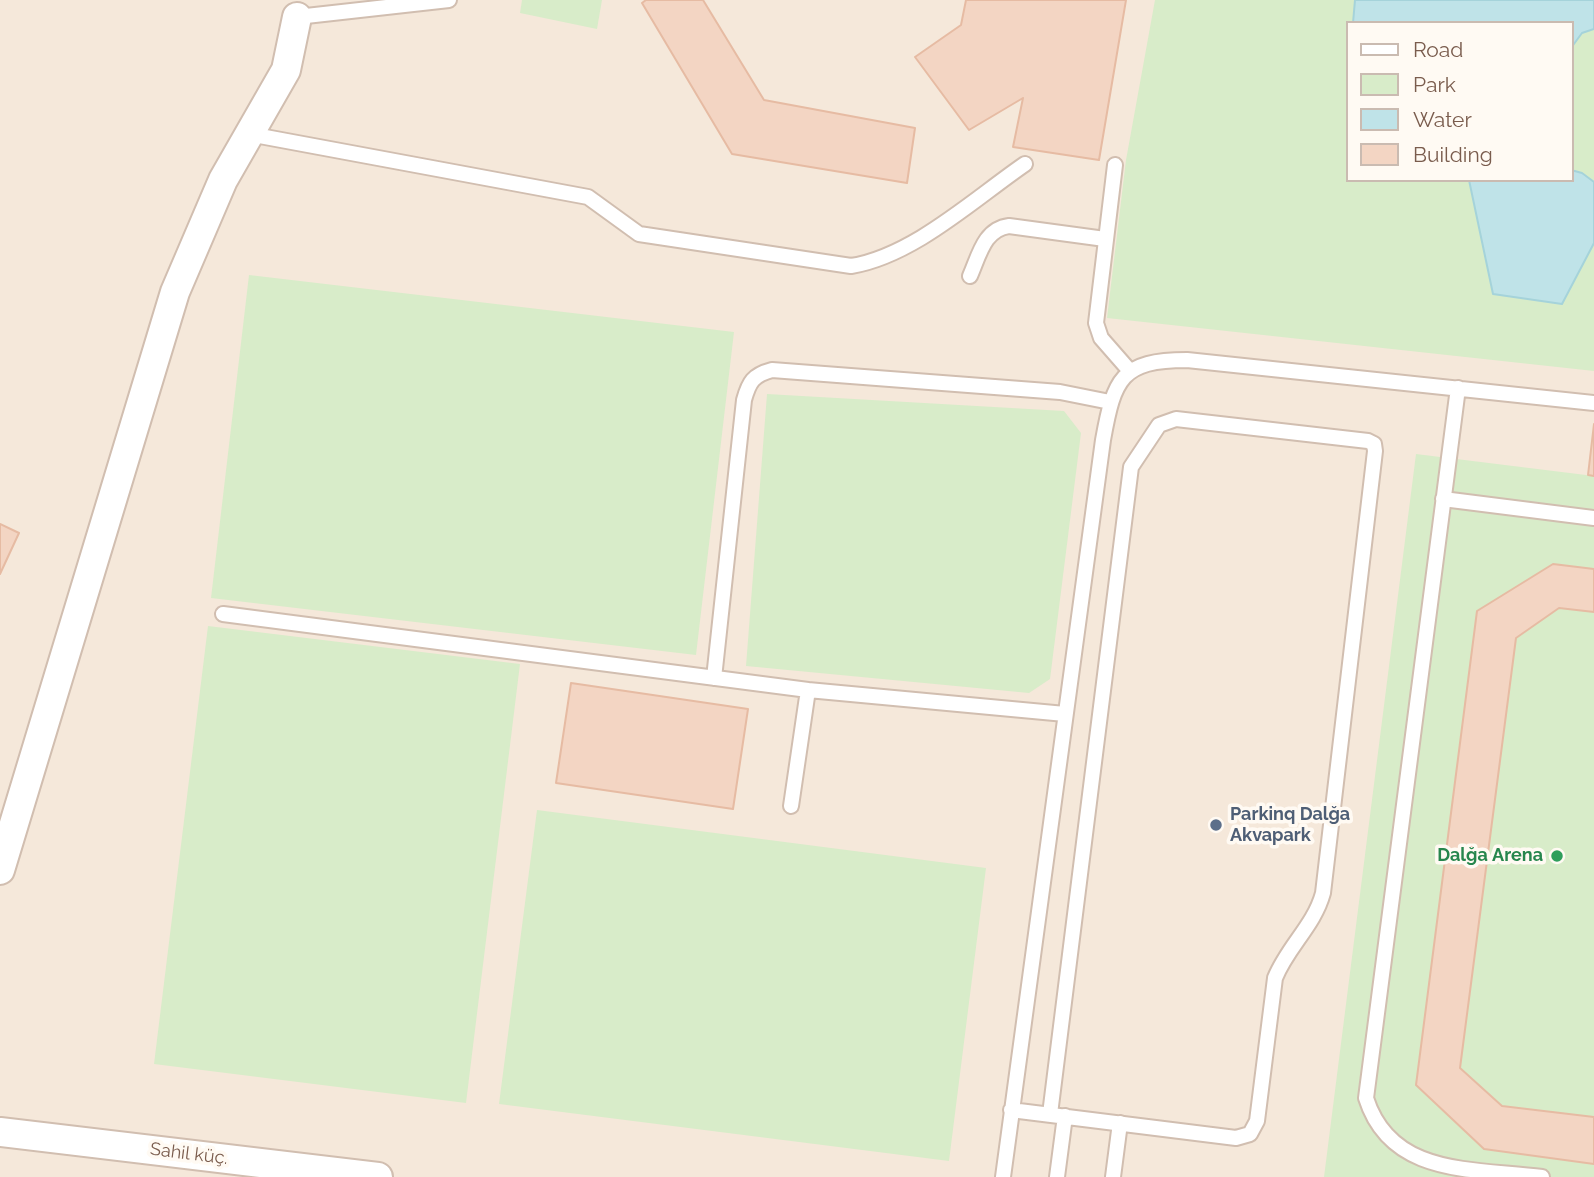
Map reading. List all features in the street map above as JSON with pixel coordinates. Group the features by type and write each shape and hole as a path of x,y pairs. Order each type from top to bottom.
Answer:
{"street":[{"path":"0,870 175,292 223,180 286,70 297,17"},
{"name":"Sahil küç.","path":"0,1132 207,1167 378,1177"}],"lane":[{"path":"297,17 449,0"},
{"path":"249,134 588,197 639,234 851,266 869,263 905,248 1025,163"},
{"path":"1115,165 1096,323 1101,338 1129,370"},
{"path":"970,276 989,235 997,228 1009,226 1105,239"},
{"path":"1003,1177 1110,402 1121,378 1129,370 1161,360 1186,360 1594,403"},
{"path":"714,678 744,400 749,383 758,374 772,370 1060,392 1110,402"},
{"path":"1458,388 1366,1098 1379,1129 1392,1145 1410,1155 1430,1163 1542,1177"},
{"path":"1011,1110 1236,1138 1250,1134 1257,1121 1275,978 1281,962 1313,921 1323,893 1375,451 1374,444 1368,441 1175,419 1159,425 1131,467 1050,1114"},
{"path":"1443,499 1594,518"},
{"path":"223,614 808,690 1065,714"},
{"path":"791,806 808,690"},
{"path":"1056,1177 1065,1116"},
{"path":"1113,1177 1120,1123"}],"shaded area":[{"path":"0,0 1594,0 1594,1177 0,1177"}],"green space":[{"path":"522,0 602,0 597,29 520,13"},
{"path":"1155,0 1594,0 1594,371 1107,318 1126,160"},
{"path":"249,275 734,332 696,655 211,598"},
{"path":"767,394 1064,411 1081,433 1050,679 1029,693 746,666"},
{"path":"1416,454 1594,476 1594,1177 1324,1177"},
{"path":"208,626 520,664 466,1103 154,1064"},
{"path":"537,810 986,868 949,1161 499,1104"}],"water":[{"path":"1355,0 1594,0 1594,29 1582,33 1573,45 1573,21 1353,21"},
{"path":"1573,171 1582,173 1594,182 1594,243 1562,304 1493,294 1469,182 1573,182"}],"building":[{"path":"646,0 703,0 764,100 915,128 907,183 732,154 642,3"},
{"path":"966,0 1126,0 1099,160 1013,147 1023,98 969,130 915,57 961,25"},
{"path":"1594,424 1594,476 1588,475"},
{"path":"0,524 19,533 0,574"},
{"path":"1553,564 1594,569 1594,612 1559,608 1516,638 1460,1068 1502,1106 1594,1117 1594,1164 1484,1149 1416,1085 1477,611"},
{"path":"571,683 748,709 733,809 556,783"}],"place":[{"name":"Parkinq Dalğa Akvapark","path":"1216,825"},
{"name":"Dalğa Arena","path":"1557,856"}]}
